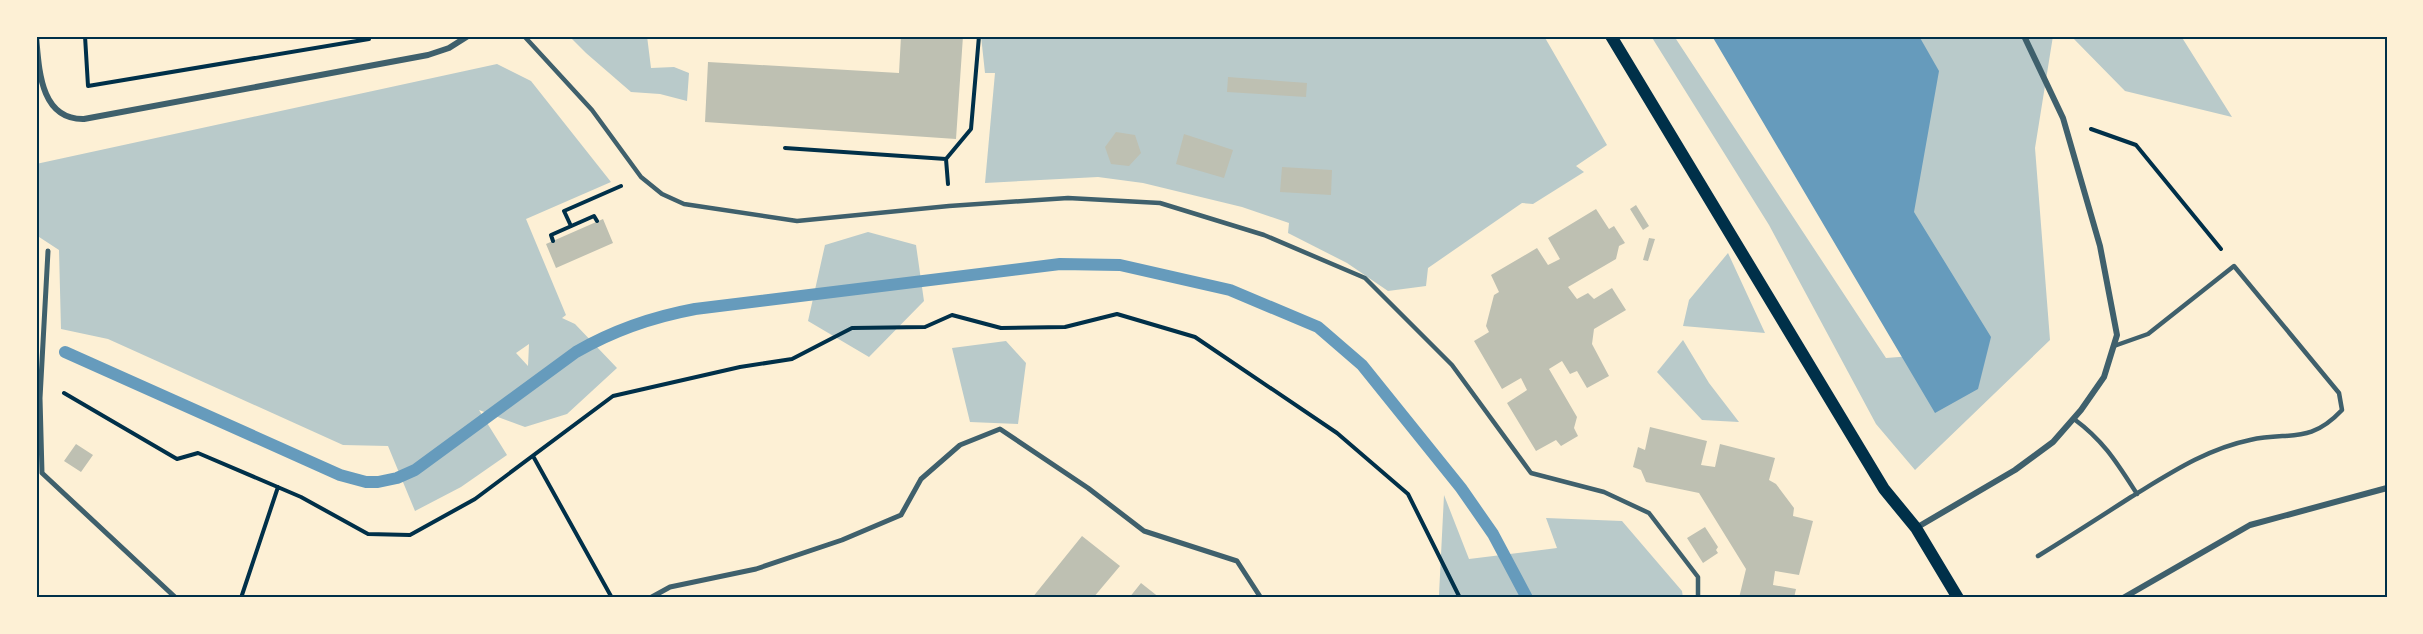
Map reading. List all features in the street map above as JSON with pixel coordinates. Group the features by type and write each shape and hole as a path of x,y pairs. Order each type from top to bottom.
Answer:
{"main road":[{"path":"1611,36 1884,489 1916,528 1958,598"}],"street":[{"path":"36,36 39,68 49,99 56,110 72,119 84,119 428,55 449,48 468,36"},
{"path":"1916,528 2015,470 2053,442 2074,419 2104,377 2117,335 2100,246 2063,118 2024,36"},
{"path":"48,251 42,382 42,473 176,598"},
{"path":"650,598 670,587 756,569 842,540 901,515 921,479 928,472 960,445 1000,429 1088,488 1144,531 1237,561 1262,598"},
{"path":"2123,598 2250,525 2387,488"}],"lane":[{"path":"524,36 592,110 641,177 662,194 684,204 797,221 949,206 1068,198 1160,203 1264,235 1365,278 1452,365 1531,473 1604,492 1649,513 1698,577 1698,598"},
{"path":"2038,556 2212,450 2252,439 2302,436 2328,426 2342,410 2339,393 2235,266 2148,334 2114,346"},
{"path":"2074,419 2094,434 2110,452 2137,494"}],"path":[{"path":"85,36 88,86 375,38"},
{"path":"949,206 946,159 970,129 979,36"},
{"path":"2063,118 2136,145 2235,266"},
{"path":"785,148 946,159"},
{"path":"571,226 564,211 641,177"},
{"path":"554,241 551,235 594,216 597,221"},
{"path":"42,382 177,459 198,453 301,497 369,534 410,535 475,499 613,396 740,367 792,359 852,328 925,327 952,315 1001,328 1065,327 1117,314 1195,337 1337,433 1408,494 1460,598"},
{"path":"533,456 612,598"},
{"path":"241,598 278,488"}],"shaded area":[{"path":"569,36 647,36 651,68 674,67 689,73 687,101 660,94 631,92"},
{"path":"981,36 1544,36 1607,145 1576,166 1584,172 1533,204 1522,203 1428,268 1426,286 1388,291 1347,263 1288,233 1289,223 1242,207 1143,183 1098,177 985,183 995,73 985,73"},
{"path":"1651,36 1674,36 1886,358 1938,354 1857,36 2053,36 2035,148 2050,340 1915,470 1876,424 1769,225"},
{"path":"2071,36 2181,36 2232,117 2125,91"},
{"path":"497,64 531,81 611,182 526,219 566,315 562,318 575,324 617,368 567,414 525,427 479,410 507,455 461,487 415,511 388,446 343,445 108,339 61,329 59,250 36,235 36,164","holes":["529,344 528,366 516,353"]},
{"path":"868,232 916,245 924,301 869,357 808,321 825,245"},
{"path":"1728,253 1765,333 1683,326 1689,300"},
{"path":"1683,340 1709,383 1739,422 1702,420 1657,372"},
{"path":"1006,341 1026,363 1018,424 970,422 952,348"},
{"path":"1444,495 1469,559 1557,548 1546,518 1622,521 1682,591 1683,598 1441,598 1439,595"}],"water":[{"path":"1712,36 1919,36 1939,71 1914,212 1991,337 1978,389 1935,413"}],"building":[{"path":"901,36 963,36 956,139 705,122 708,62 899,73"},
{"path":"1228,77 1307,83 1306,97 1227,92"},
{"path":"1116,132 1135,135 1141,153 1129,166 1111,164 1105,147"},
{"path":"1184,134 1233,150 1224,178 1176,164"},
{"path":"1282,167 1332,170 1331,195 1280,192"},
{"path":"1636,205 1649,226 1643,230 1630,209"},
{"path":"1596,209 1609,229 1614,226 1625,243 1619,246 1616,259 1568,287 1577,299 1588,293 1594,299 1612,288 1626,310 1594,329 1592,344 1609,376 1587,388 1577,371 1570,374 1562,361 1549,369 1577,417 1574,428 1578,436 1561,446 1556,440 1536,451 1507,403 1527,390 1521,378 1502,389 1474,341 1489,332 1486,326 1494,295 1499,292 1491,275 1537,248 1548,265 1560,259 1548,238"},
{"path":"603,219 613,243 556,268 546,244"},
{"path":"1649,238 1655,239 1648,261 1643,260"},
{"path":"1650,427 1707,441 1701,465 1715,467 1720,444 1775,458 1769,480 1776,484 1794,508 1793,516 1813,521 1799,575 1775,571 1773,585 1796,589 1794,598 1739,598 1746,569 1699,493 1646,482 1641,470 1633,467 1638,447 1645,450"},
{"path":"76,444 93,455 81,472 64,461"},
{"path":"1705,527 1718,547 1716,550 1718,553 1703,563 1687,538"},
{"path":"1082,536 1120,566 1093,598 1032,598"},
{"path":"1141,583 1160,598 1129,598"}],"waterway":[{"path":"65,352 340,475 366,482 378,482 397,478 415,470 576,352 605,337 648,320 695,309 1060,264 1120,265 1230,290 1318,327 1362,365 1461,488 1493,534 1527,598"}]}
